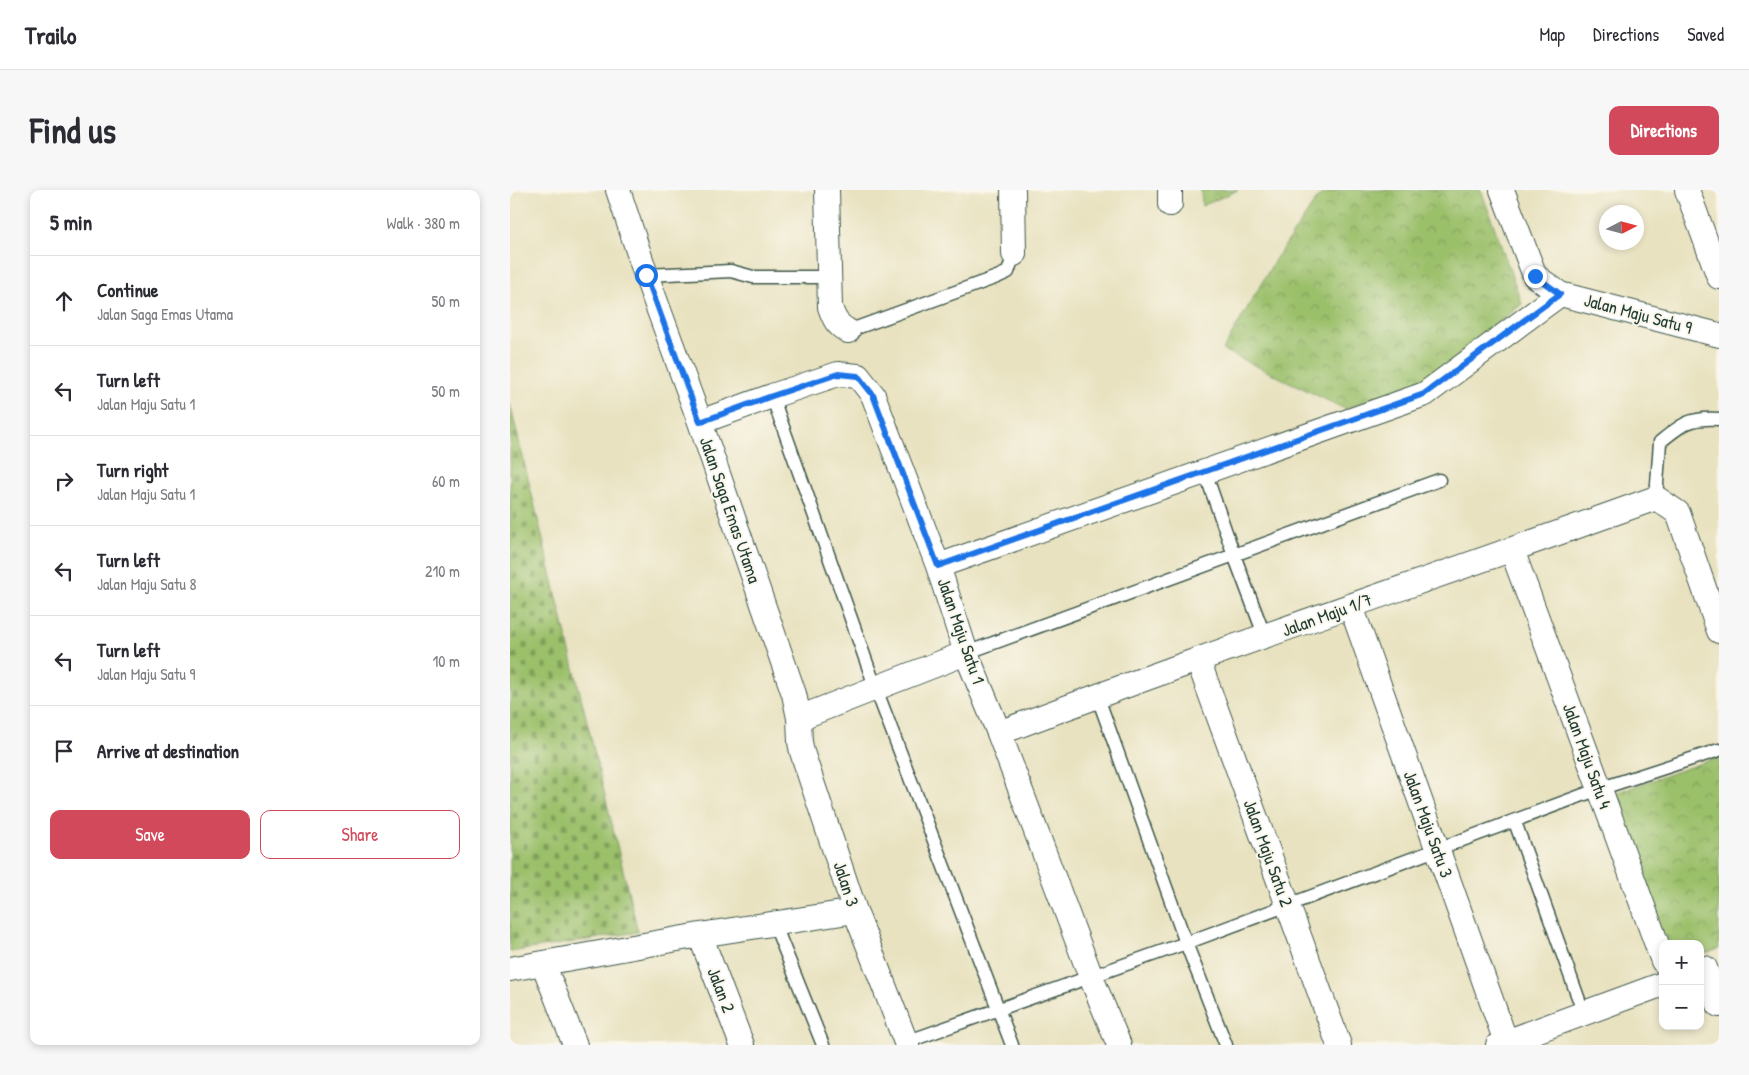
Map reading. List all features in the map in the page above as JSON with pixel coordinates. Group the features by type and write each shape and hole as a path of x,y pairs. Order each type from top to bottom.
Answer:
{"street":[{"name":"Jalan Saga Emas Utama","path":"618,190 646,275 700,422 794,694 799,718"},
{"path":"827,190 830,307 835,321 848,331"},
{"path":"1013,190 1014,254"},
{"name":"Jalan Maju Satu 9","path":"1502,190 1535,276 1560,294 1719,335"},
{"path":"1687,190 1719,277"},
{"path":"938,566 1424,394 1560,294"},
{"name":"Jalan Maju Satu 1","path":"700,422 838,374 858,376 873,395 938,566 966,652 1119,1045"},
{"path":"1656,498 1678,513 1718,626"},
{"name":"Jalan Maju 1/7","path":"999,733 1097,695 1656,498"},
{"name":"Jalan Maju Satu 4","path":"1512,550 1659,950"},
{"name":"Jalan Maju Satu 3","path":"1351,606 1438,850 1502,1043"},
{"path":"799,718 966,652"},
{"name":"Jalan Maju Satu 2","path":"1198,660 1339,1045"},
{"name":"Jalan 3","path":"799,718 802,752 855,911 907,1044"},
{"path":"510,969 700,935 855,911"},
{"name":"Jalan 2","path":"700,935 742,1045"},
{"path":"543,963 575,1045"},
{"path":"1708,967 1719,1005"},
{"path":"1502,1043 1660,985"}],"lane":[{"path":"848,331 997,278 1008,272 1014,254"},
{"path":"646,275 731,271 753,277 828,276"},
{"path":"772,396 876,688 1012,1045"},
{"path":"1656,498 1660,442 1678,427 1700,418 1719,418"},
{"path":"1206,472 1234,555 1265,637"},
{"path":"966,652 1439,480"},
{"path":"1097,695 1186,943 1226,1045"},
{"path":"907,1044 997,1009 1186,943 1515,822 1599,789 1719,750"},
{"path":"1515,822 1584,1014"},
{"path":"774,923 823,1045"}],"green space":[{"path":"1201,190 1238,190 1202,206"},
{"path":"1336,190 1481,190 1522,304 1436,375 1345,409 1223,350 1275,260 1319,196"},
{"path":"510,404 638,932 510,952"},
{"path":"1719,757 1719,949 1704,954 1704,940 1665,940 1610,795"}],"route":[{"path":"646,275 700,422 838,374 858,376 873,395 938,566 1424,394 1560,294 1535,276"}]}
